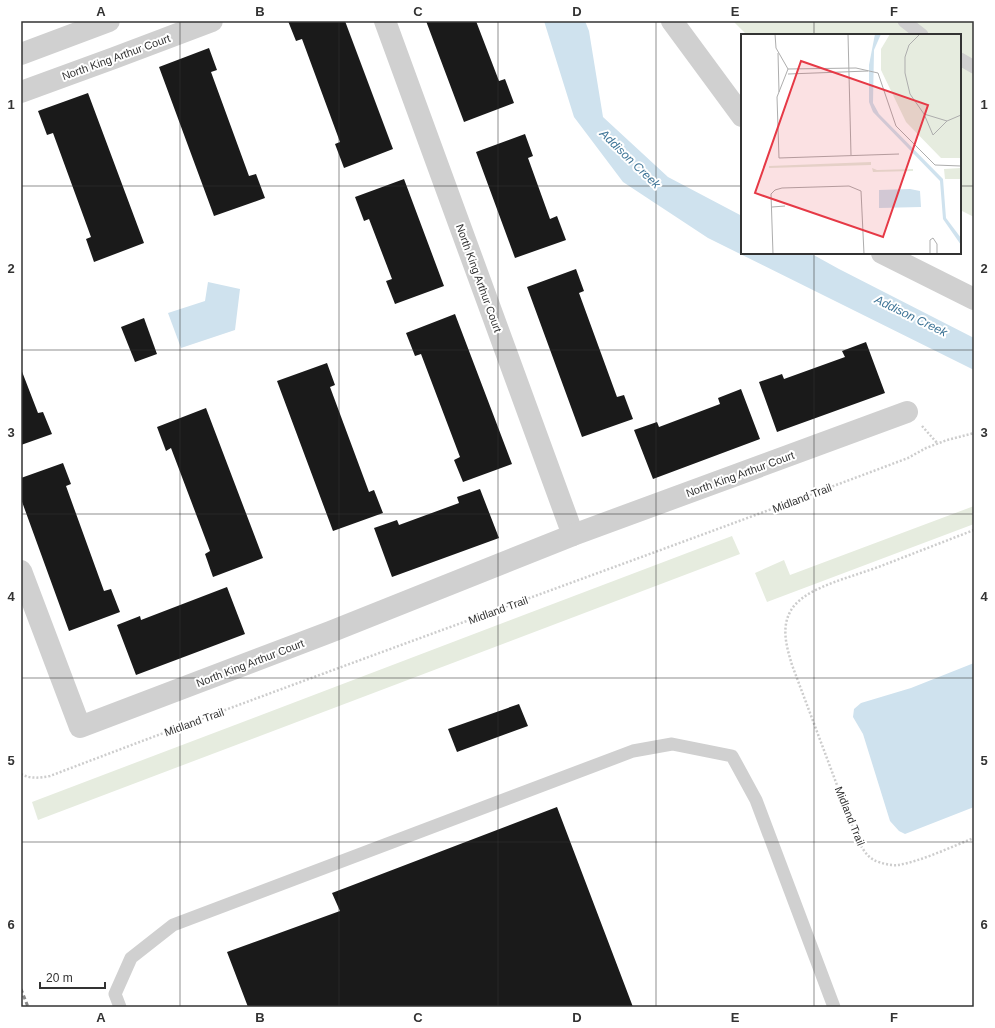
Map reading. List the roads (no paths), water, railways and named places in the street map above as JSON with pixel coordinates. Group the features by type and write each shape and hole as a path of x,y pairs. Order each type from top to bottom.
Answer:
{"street":[{"path":"21,54 109,21"},
{"name":"North King Arthur Court","path":"21,92 212,21"},
{"name":"North King Arthur Court","path":"386,21 573,535"},
{"path":"672,21 741,115"},
{"path":"884,254 974,299"},
{"name":"North King Arthur Court","path":"21,571 80,727 330,632 573,535 907,412"}],"lane":[{"path":"904,21 921,34"},
{"path":"961,60 974,67"},
{"path":"120,1007 115,994 132,958 173,925 633,751 672,744 732,756 756,800 834,1007"}],"water":[{"name":"Addison Creek","path":"544,21 585,21 589,31 603,117 668,177 741,215 741,254 812,254 974,338 974,370 708,238 623,182 574,117"},
{"path":"208,282 240,289 235,330 181,348 168,313 205,301"},
{"path":"974,663 974,807 905,834 899,831 890,821 863,734 853,717 854,709 861,703 911,688"}],"railway":[{"path":"21,989 28,1007"}]}
